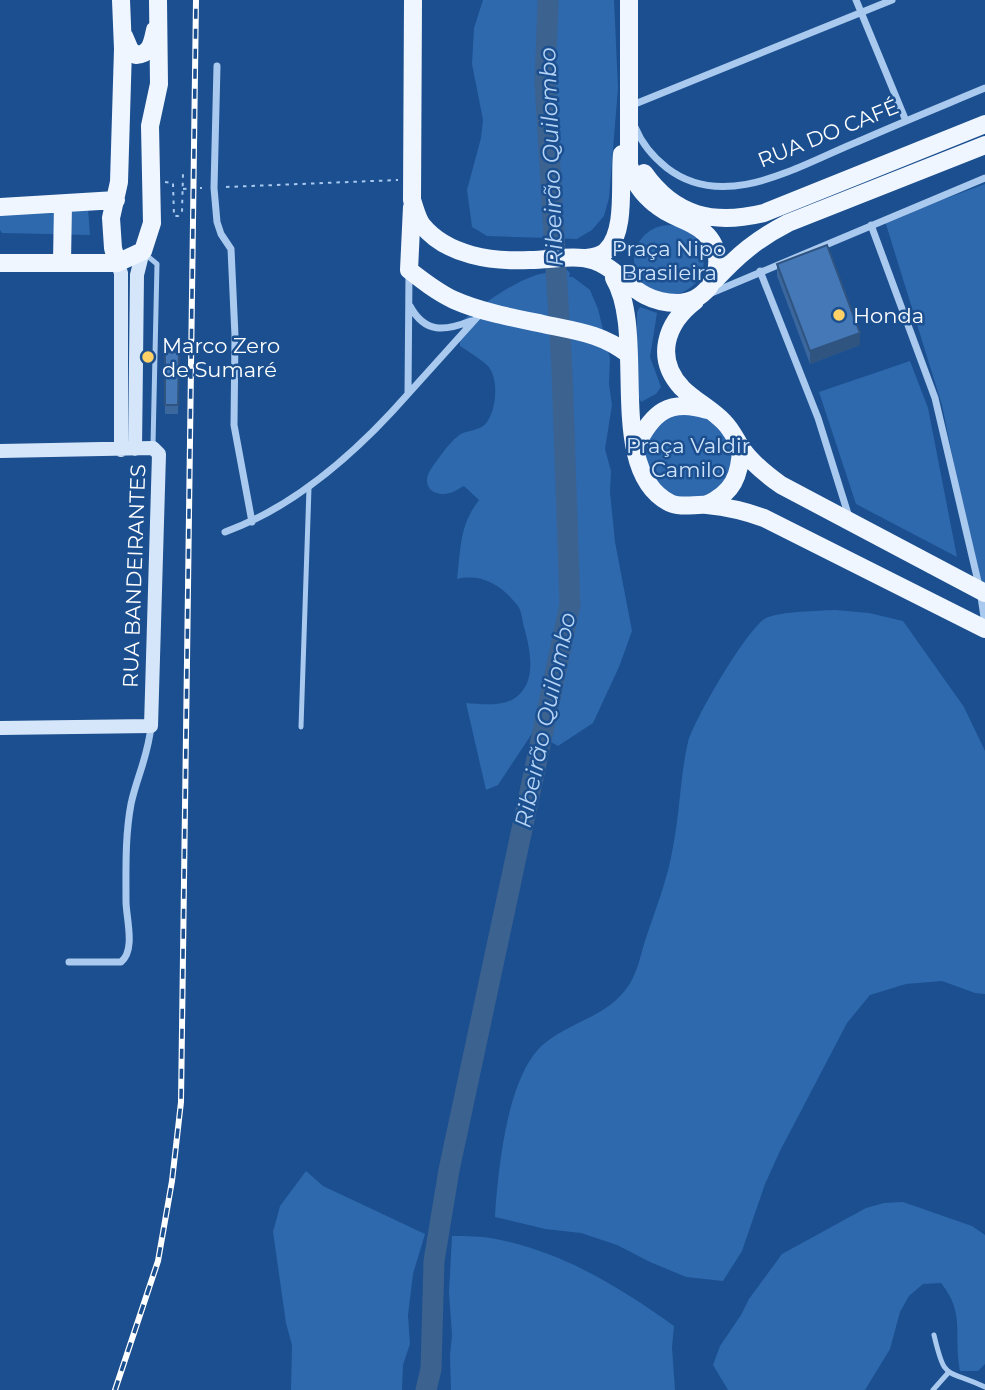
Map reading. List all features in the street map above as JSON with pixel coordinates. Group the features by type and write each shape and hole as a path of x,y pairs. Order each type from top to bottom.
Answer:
{"main road":[{"path":"117,263 111,218 119,182 121,0"},
{"path":"3,261 117,263 143,251 152,223 150,126 159,84 158,0"},
{"path":"413,0 413,180 409,270 431,287 479,315 586,332 612,342 628,354"},
{"path":"584,259 647,298 666,303 683,302 704,292 717,271 718,254 711,240 701,229 674,218 645,195 632,176 629,165 629,0"},
{"path":"122,29 130,50 136,55 144,55 149,50 158,19"},
{"path":"412,200 420,222 429,232 463,253 487,259 596,257 606,252 619,229 621,164 629,110"},
{"path":"630,135 641,169 656,189 675,205 691,213 740,219 764,213 985,124"},
{"path":"983,591 781,485 762,471 741,448 723,420 684,389 674,377 666,353 667,342 676,319 741,253 762,237 788,223 985,145"},
{"path":"0,207 116,200"},
{"path":"62,263 63,204"},
{"path":"584,259 615,278 624,298 635,447 641,473 653,492 672,505 706,505 741,510 764,518 985,627"},
{"path":"635,447 647,424 660,413 676,406 694,406 711,411"},
{"path":"706,505 720,499 731,489 737,479 741,448"}],"street":[{"path":"856,0 906,121"},
{"path":"629,110 892,0"},
{"path":"218,66 214,188 217,222 231,249 235,336 234,425 252,522"},
{"name":"RUA DO CAFÉ","path":"629,110 639,136 654,158 677,176 706,186 730,187 773,177 985,88"},
{"path":"704,292 985,178"},
{"path":"872,225 935,398 983,591 985,627"},
{"path":"128,449 137,275 143,251"},
{"path":"117,263 121,274 128,449"},
{"path":"408,394 409,270"},
{"path":"760,271 818,418 850,522"},
{"path":"410,305 417,319 427,326 438,328 454,327 479,315"},
{"path":"225,532 252,522 309,488 383,423 479,315"},
{"name":"RUA BANDEIRANTES","path":"0,451 153,448 159,454 151,726"},
{"path":"0,728 151,726 149,750 132,802 127,831 129,950 121,962 69,962"}],"lane":[{"path":"143,251 157,264 153,448"},
{"path":"301,727 309,488"},
{"path":"934,1335 941,1366 948,1373 985,1387"},
{"path":"933,1390 948,1373"}],"path":[{"path":"164,182 173,183 174,216 178,216 182,212 183,173"},
{"path":"183,189 413,180"}],"green space":[{"path":"483,0 614,0 618,88 609,198 604,216 592,230 577,239 487,236 472,227 467,190 483,120 472,64 474,28"},
{"path":"985,184 985,586 978,582 942,405 885,221"},
{"path":"88,209 90,235 2,233 0,230 0,214"},
{"name":"Praça Nipo Brasileira","path":"669,225 688,231 698,241 704,260 698,279 688,289 669,295 650,289 640,279 634,260 640,241 650,231"},
{"path":"567,270 569,277 573,277 590,290 598,309 610,358 609,384 612,405 605,449 611,471 610,492 615,542 632,631 593,723 558,746 533,732 498,785 486,790 466,703 497,704 515,698 527,683 530,674 528,645 519,608 506,593 483,580 457,579 464,528 479,500 464,486 450,493 438,494 430,489 427,480 431,469 454,439 487,422 495,401 491,370 460,346 460,340 468,325 456,326 485,303 518,283 540,274"},
{"path":"640,307 657,313 650,357 661,387 656,394 641,402 637,393 637,312"},
{"path":"910,361 928,408 957,557 856,504 819,392"},
{"name":"Praça Valdir Camilo","path":"688,414 705,417 719,426 728,440 731,457 728,474 719,488 705,497 688,500 671,497 657,488 648,474 645,457 648,440 657,426 671,417"},
{"path":"835,610 869,613 903,621 964,707 985,751 985,994 942,981 906,984 870,995 847,1023 780,1151 765,1184 742,1251 723,1281 686,1277 617,1245 581,1233 545,1229 495,1217 507,1124 513,1099 532,1057 545,1043 618,998 628,987 637,969 671,859 688,742 710,696 747,638 766,618 790,613"},
{"path":"306,1171 323,1186 425,1234 413,1274 408,1315 410,1344 403,1365 402,1390 291,1390 292,1345 286,1323 273,1232 280,1206"},
{"path":"903,1202 972,1226 985,1235 985,1364 978,1371 960,1371 954,1305 941,1283 923,1284 909,1296 900,1312 890,1349 865,1390 728,1390 713,1365 720,1346 749,1299 782,1254 866,1208"},
{"path":"452,1236 491,1238 544,1253 590,1273 654,1312 674,1326 672,1347 675,1390 451,1390 452,1335 449,1292"}],"building":[{"path":"827,245 860,333 810,351 777,264"},
{"path":"165,352 179,352 178,405 165,405"}],"waterway":[{"name":"Ribeirão Quilombo","path":"426,1390 431,1369 434,1261 449,1170 570,605 562,370 545,83 548,0"}],"railway":[{"path":"115,1390 158,1261 172,1181 181,1102 196,0"}],"place":[{"name":"Honda","path":"839,315"},
{"name":"Marco Zero de Sumaré","path":"148,357"}]}
